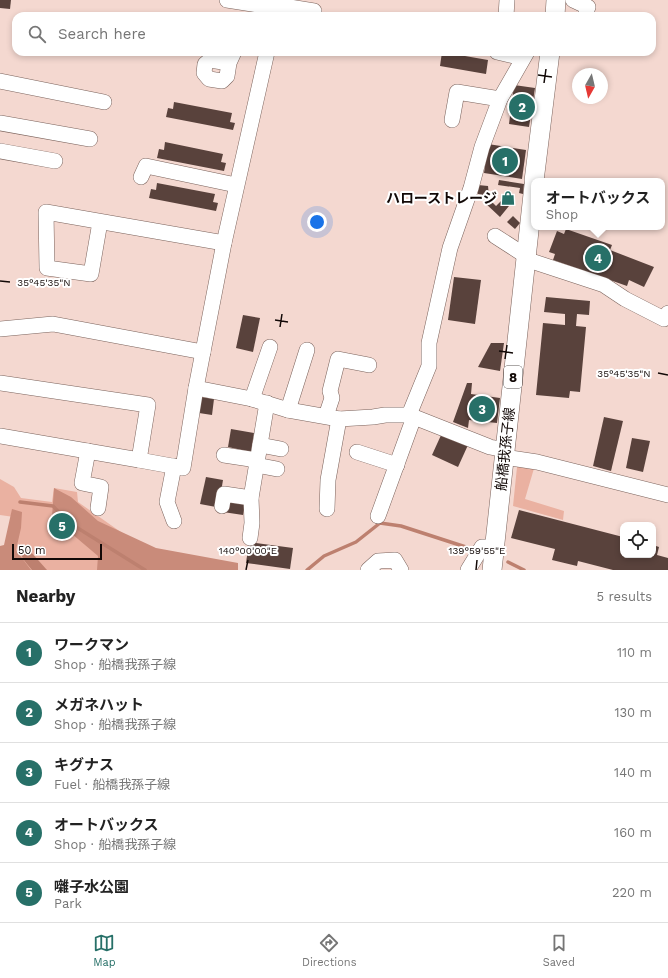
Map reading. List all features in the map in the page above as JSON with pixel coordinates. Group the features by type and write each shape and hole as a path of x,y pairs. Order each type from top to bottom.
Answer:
{"main road":[{"path":"555,12 556,0"},
{"path":"534,178 550,56"},
{"name":"船橋我孫子線","path":"492,570 531,212"}],"street":[{"path":"227,0 314,11"},
{"path":"506,12 507,0"},
{"path":"573,0 588,8 586,12"},
{"path":"0,436 183,468 196,388 224,243 236,184 266,56"},
{"path":"378,516 397,465 412,416 430,366 429,343 450,248 471,188 482,147 500,99 524,56"},
{"path":"0,80 104,102"},
{"path":"452,120 456,92 500,99"},
{"path":"0,123 90,138"},
{"path":"0,151 55,161"},
{"path":"141,177 146,166 236,184"},
{"path":"100,222 91,274 47,268 46,212 224,243"},
{"path":"495,236 526,258 604,285 625,299 664,319 668,313"},
{"path":"0,329 53,324 203,352"},
{"path":"250,538 252,523 250,498 260,445 260,401 270,347"},
{"path":"288,410 307,350"},
{"path":"326,509 332,418 332,398 330,391 338,359 369,365"},
{"path":"0,383 148,405 139,460"},
{"path":"196,388 260,401 288,410 332,418 373,417 385,415 412,416 505,454 668,494"},
{"path":"260,445 281,449"},
{"path":"88,451 82,483 100,487 98,508"},
{"path":"357,452 397,465"},
{"path":"224,455 277,469"},
{"path":"174,466 167,502 174,522"},
{"path":"222,506 224,494 250,498"},
{"path":"468,570 482,547 495,547"},
{"path":"368,570 378,561 395,560 401,570"}],"shaded area":[{"path":"526,464 535,465 525,499 564,511 563,520 513,506 517,467"},
{"path":"0,479 14,487 21,498 52,502 54,488 77,492 78,502 145,549 169,570 0,570 0,548 7,550 14,517 0,515"},
{"path":"54,488 71,497 98,521 156,548 238,563 238,570 97,570 98,556 52,517"},
{"path":"12,509 22,512 21,528 16,550 31,570 0,570 0,546 4,545"},
{"path":"19,544 30,551 47,570 32,570 21,555"}],"building":[{"path":"0,0 11,0 10,9 0,8"},
{"path":"441,56 465,56 488,60 486,74 440,66"},
{"path":"514,85 535,88 529,127 509,124"},
{"path":"174,102 232,113 230,122 235,123 233,130 166,117 168,108 173,109"},
{"path":"165,142 223,154 221,162 226,163 224,171 157,158 159,149 164,150"},
{"path":"488,144 526,150 522,179 484,173"},
{"path":"499,180 524,184 523,194 519,193 520,188 498,185"},
{"path":"157,183 215,194 213,202 218,203 216,211 149,198 151,189 156,190"},
{"path":"478,185 488,186 489,196 478,194"},
{"path":"488,198 496,206 502,200 509,206 500,217 484,202"},
{"path":"513,216 520,223 515,229 507,222"},
{"path":"566,230 569,230 612,245 610,250 654,267 644,287 629,280 627,286 553,260 555,254 549,252 557,231 564,234"},
{"path":"454,277 481,280 475,324 448,320"},
{"path":"546,297 590,301 589,315 577,314 576,326 586,327 580,392 570,391 569,398 536,395 543,323 565,325 565,314 544,312"},
{"path":"243,315 260,318 253,352 236,348"},
{"path":"491,343 504,343 500,371 478,367"},
{"path":"467,383 472,383 471,394 500,398 497,423 469,420 468,428 453,422"},
{"path":"201,397 214,399 212,415 199,413"},
{"path":"604,417 623,421 611,471 593,466"},
{"path":"231,429 254,433 251,452 228,447"},
{"path":"442,433 468,445 458,467 432,455"},
{"path":"632,438 650,441 643,472 626,468"},
{"path":"206,477 223,480 220,498 216,507 200,504"},
{"path":"226,496 246,499 243,515 223,512"},
{"path":"519,510 620,536 620,558 656,558 656,546 659,547 657,555 668,558 668,570 613,570 578,561 577,566 552,560 555,549 511,538"},
{"path":"249,542 293,548 290,569 246,563"}],"waterway":[{"path":"20,502 53,506 68,522 145,570"},
{"path":"307,570 324,556 356,542 380,523 401,526 472,549"},
{"path":"508,562 524,570"}],"place":[{"name":"メガネハット","path":"522,107"},
{"name":"ワークマン","path":"505,161"},
{"name":"ハローストレージ","path":"508,198"},
{"name":"オートバックス","path":"598,258"},
{"name":"キグナス","path":"482,409"},
{"name":"囃子水公園","path":"62,526"}]}
